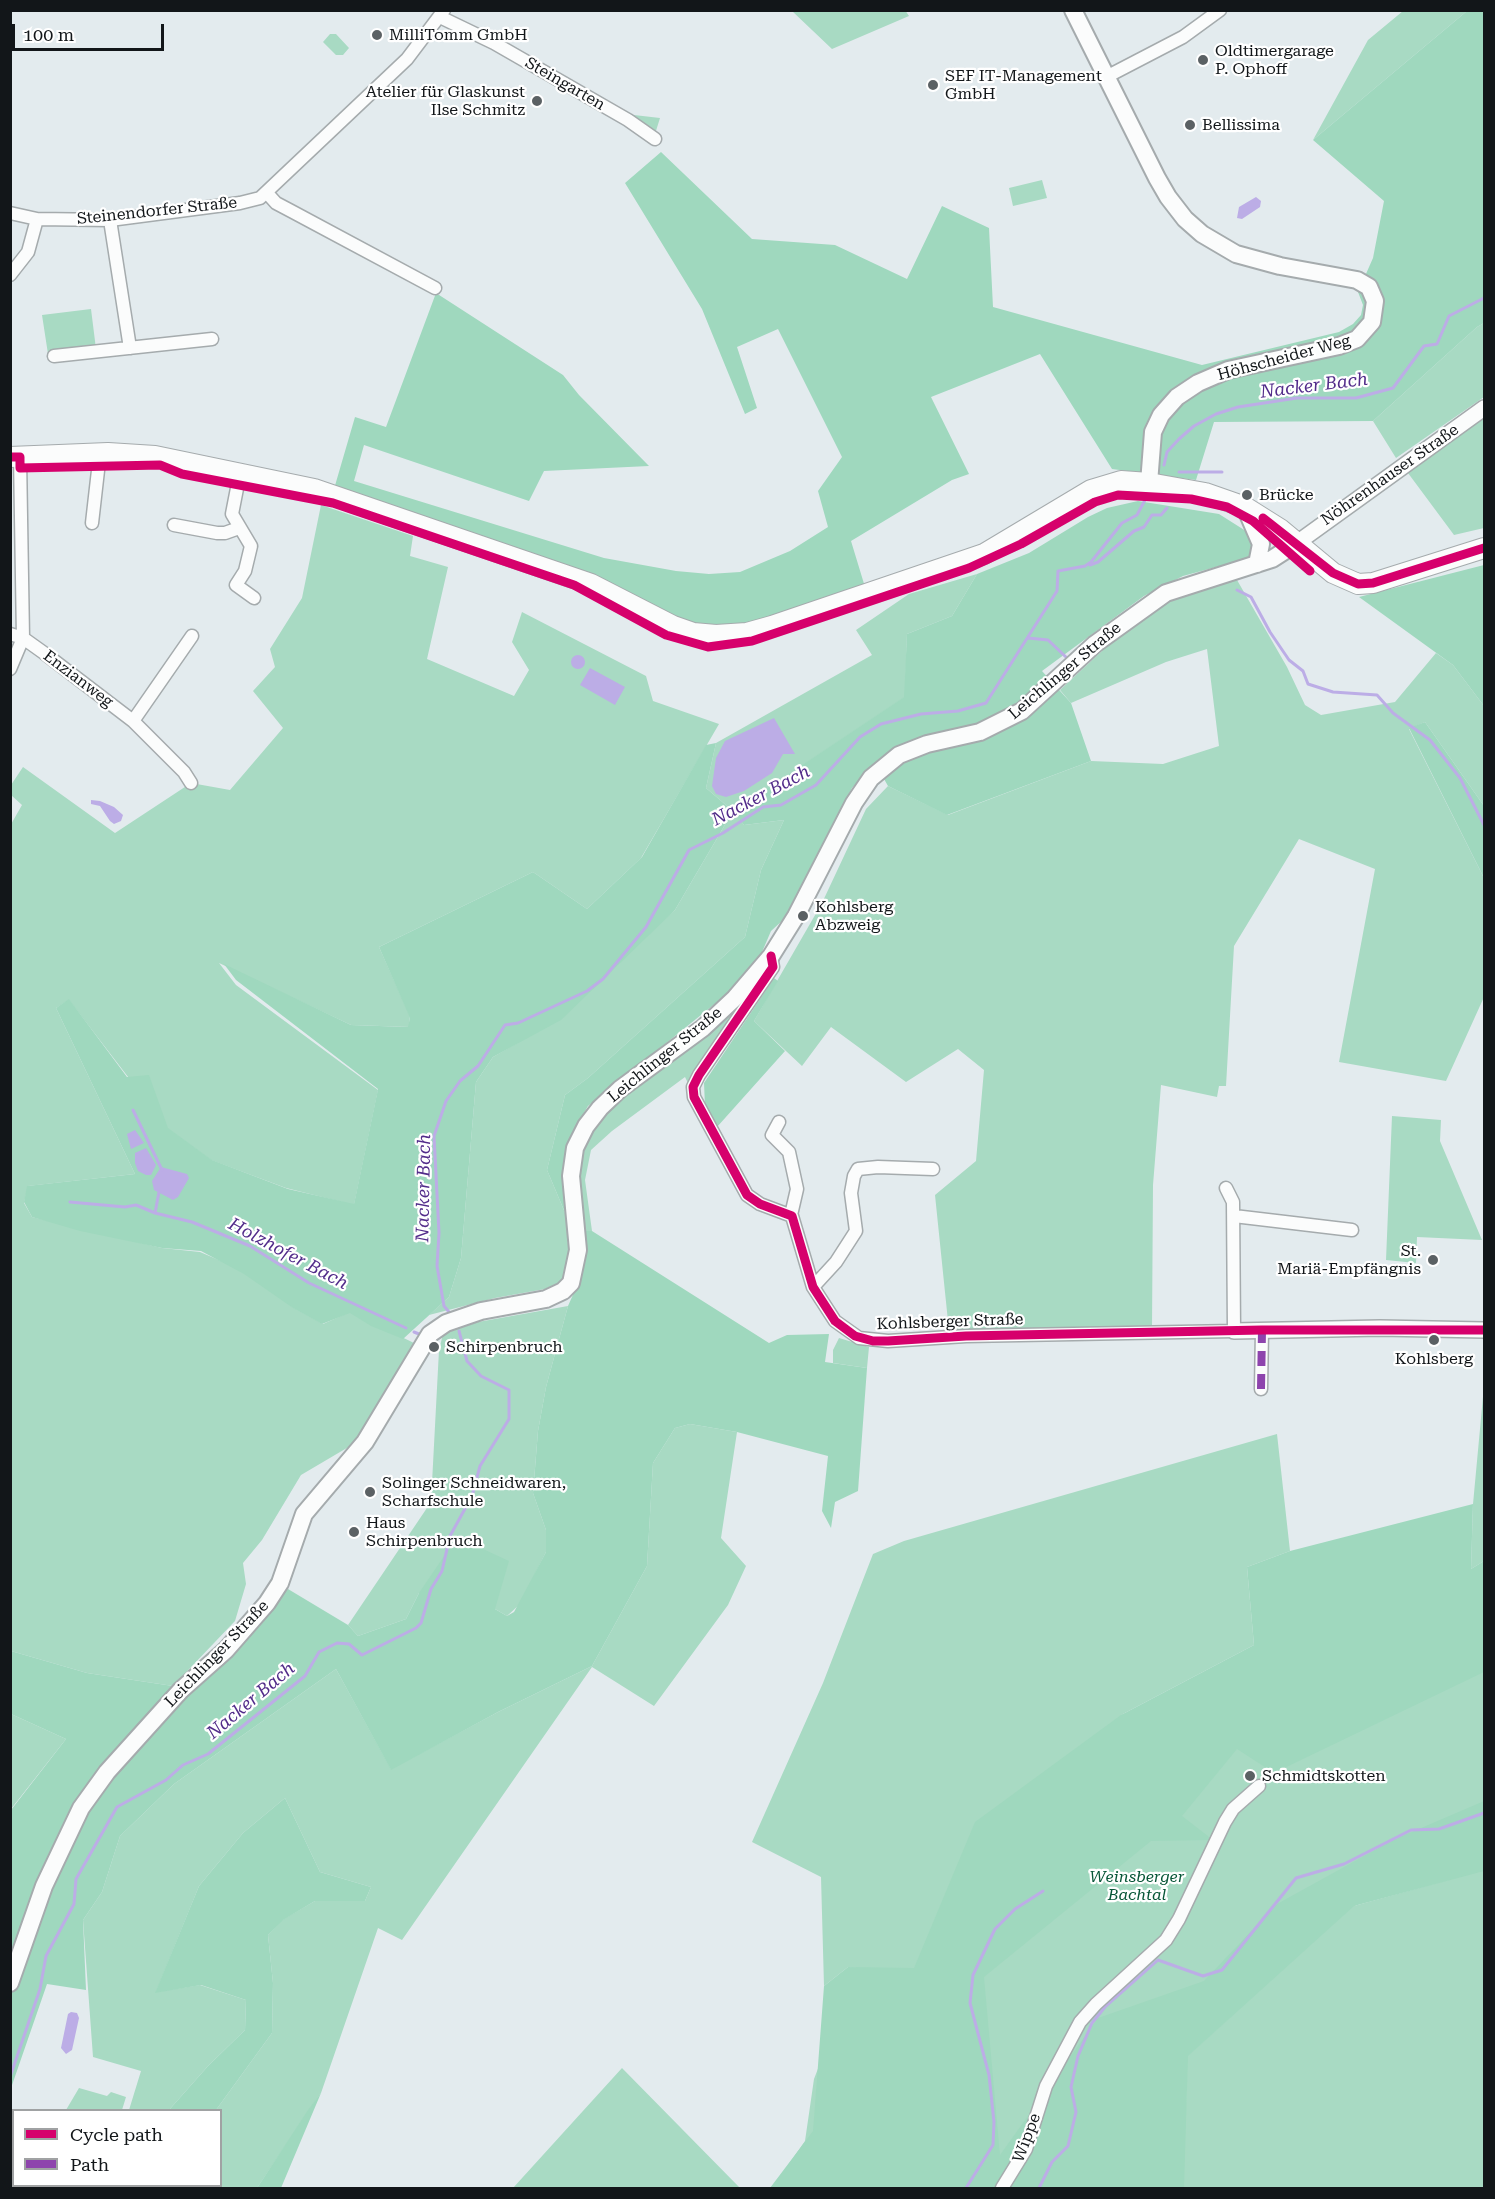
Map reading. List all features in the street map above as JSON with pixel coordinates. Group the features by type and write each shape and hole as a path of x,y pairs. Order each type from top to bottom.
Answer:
{"main road":[{"name":"Höhscheider Weg","path":"1073,10 1168,197 1202,234 1236,254 1252,259 1357,280 1369,287 1375,301 1372,322 1357,339 1339,346 1228,370 1198,382 1177,397 1161,415 1153,432 1149,483"},
{"path":"15,457 100,453 155,456 314,489 591,584 673,626 693,633 716,635 747,633 772,626 984,554 1077,497 1106,484 1121,481 1149,483 1205,493 1245,507 1297,543 1338,577 1365,584 1485,548"},
{"path":"1245,507 1261,544 1257,564"},
{"name":"Leichlinger Straße","path":"10,1983 44,1886 81,1808 107,1772 181,1690 226,1650 267,1603 280,1583 304,1514 365,1442 430,1334 446,1323 481,1311 546,1299 567,1287 575,1272 578,1250 571,1188 572,1165 575,1148 586,1126 600,1108 620,1089 703,1028 735,998 771,956 795,916 854,803 881,768 912,749 969,735 1012,717 1047,690 1095,644 1160,596 1186,584 1257,564 1280,555 1297,543"}],"street":[{"path":"1108,76 1183,37 1220,10"},
{"name":"Steingarten","path":"442,14 628,120 655,139"},
{"name":"Steinendorfer Straße","path":"10,213 37,219 110,220 252,201 267,193 407,59 442,14"},
{"path":"267,193 276,203 435,288"},
{"path":"10,275 28,252 37,219"},
{"path":"110,220 130,348"},
{"path":"54,356 212,339"},
{"name":"Nöhrenhauser Straße","path":"1297,543 1485,408"},
{"path":"92,523 100,453"},
{"name":"Enzianweg","path":"10,669 17,636 15,457"},
{"path":"240,473 231,511 238,528 251,546 245,571 236,585 254,598"},
{"path":"174,525 225,533 238,528"},
{"name":"Enzianweg","path":"17,636 87,684 133,721 184,772 191,783"},
{"path":"133,721 192,636"},
{"path":"771,956 773,967 699,1075 693,1092 696,1103 747,1195 760,1204 791,1215 797,1189 789,1152 772,1135 779,1122"},
{"path":"813,1287 836,1262 856,1231 851,1192 857,1171 878,1167 933,1169"},
{"path":"1226,1188 1233,1202 1234,1216 1234,1331"},
{"name":"Kohlsberger Straße","path":"791,1215 813,1287 835,1321 855,1336 873,1341 966,1336 1262,1330 1380,1328 1482,1330"},
{"path":"1234,1216 1352,1230"},
{"path":"1262,1330 1262,1389"},
{"name":"Wippe","path":"1002,2188 1026,2149 1046,2086 1083,2018 1166,1940 1179,1919 1225,1822 1233,1809 1259,1786"}],"green space":[{"path":"905,10 909,16 832,49 792,11"},
{"path":"1403,11 1467,11 1313,140 1368,40"},
{"path":"1467,11 1484,11 1484,323 1373,421 1214,422 1196,480 1112,469 1040,354 931,397 969,474 952,480 851,541 865,587 752,625 704,630 334,489 355,417 386,427 436,293 563,375 579,395 649,466 544,471 529,501 364,445 354,481 604,558 676,571 709,574 740,572 790,551 828,527 818,491 842,457 778,329 737,347 757,408 745,414 702,309 625,183 661,152 752,239 835,245 907,279 942,206 989,228 993,307 1202,365 1339,332 1353,324 1361,315 1363,305 1358,292 1373,258 1384,201 1313,140"},
{"path":"330,34 336,34 349,48 343,55 336,55 323,42"},
{"path":"634,115 660,118 655,134 633,119"},
{"path":"1042,180 1047,198 1013,206 1009,188"},
{"path":"91,309 96,349 48,354 42,315"},
{"path":"1484,323 1484,397 1396,458 1373,421"},
{"path":"1484,416 1484,528 1454,535 1408,473"},
{"path":"1138,501 1219,514 1249,533 1255,549 1249,558 1183,576 1144,596 1042,671 1071,703 1091,761 947,815 888,786 875,763 852,788 784,919 771,931 762,952 742,982 588,1106 574,1130 567,1158 566,1215 547,1170 565,1095 588,1078 745,937 761,870 784,820 744,825 733,811 904,697 907,634 952,616 977,574 1029,553 1107,508"},
{"path":"321,505 413,536 410,556 448,567 427,659 514,696 529,670 512,642 522,612 646,676 653,701 719,724 641,858 587,909 533,872 379,947 410,1016 409,1027 351,1025 219,963 236,985 378,1090 354,1205 286,1188 211,1160 168,1129 69,1000 56,1008 135,1174 28,1186 24,1203 32,1217 162,1248 200,1252 247,1272 294,1308 323,1324 350,1312 414,1343 357,1442 301,1475 262,1540 243,1563 246,1584 235,1621 173,1686 87,1673 11,1651 10,826 22,805 11,795 11,785 23,767 115,833 191,783 230,790 283,728 253,691 275,667 270,649 302,598"},
{"path":"1484,565 1484,706 1453,665 1359,597"},
{"path":"977,574 952,616 907,634 905,697 734,811 744,825 784,820 761,870 745,937 588,1078 565,1095 547,1170 566,1215 569,1260 562,1281 545,1289 495,1298 429,1315 449,1297 461,1258 476,1082 493,1057 521,1041 675,910 733,811 706,788 716,743 872,655 856,630 909,594"},
{"path":"1237,580 1287,667 1305,705 1321,715 1395,702 1436,653 1453,665 1484,706 1484,806 1425,722 1409,729 1484,878 1484,997 1446,1081 1339,1062 1375,869 1299,839 1234,946 1226,1086 1219,1086 1217,1097 1161,1085 1153,1185 1152,1327 949,1331 935,1195 976,1161 984,1070 958,1049 906,1082 831,1027 802,1066 754,1021 822,903 866,809 888,786 948,815 1091,761 1163,764 1219,746 1207,649 1166,662 1071,703 1060,690 1103,650 1159,606 1182,593"},
{"path":"1425,722 1484,806 1484,878 1409,728"},
{"path":"716,743 706,788 733,811 675,910 561,1020 493,1057 476,1082 461,1258 449,1297 403,1339 371,1326 350,1313 322,1324 293,1308 244,1274 201,1251 162,1248 80,1231 32,1217 24,1202 27,1186 135,1174 56,1008 69,999 127,1077 149,1075 168,1128 212,1160 288,1189 354,1204 378,1089 236,980 224,964 351,1025 408,1027 410,1018 379,947 533,872 587,909 642,857 706,745"},
{"path":"774,978 778,981 754,1021 785,1051 717,1127 705,1106 704,1083"},
{"path":"741,1003 742,1006 688,1083 685,1077 612,1131 591,1150 585,1180 592,1231 585,1231 578,1196 579,1161 591,1131 607,1107"},
{"path":"1392,1116 1441,1120 1440,1141 1482,1240 1417,1237 1416,1263 1386,1260"},
{"path":"585,1231 592,1231 769,1343 787,1335 829,1334 825,1362 867,1368 858,1491 835,1502 831,1528 822,1511 828,1456 737,1432 690,1424 675,1428 653,1463 647,1566 592,1666 498,1712 391,1770 336,1669 174,1784 120,1836 102,1892 83,1920 86,1990 47,1984 11,2088 11,1810 66,1739 11,1714 11,1651 87,1673 173,1686 188,1695 288,1589 348,1625 358,1636 406,1619 419,1593 457,1537 509,1561 495,1609 507,1616 514,1612 546,1552 546,1530 533,1493 538,1431 546,1387 568,1306 583,1272"},
{"path":"568,1306 546,1387 538,1431 533,1493 546,1530 546,1552 520,1604 507,1616 495,1609 419,1593 406,1619 358,1636 348,1625 431,1502 439,1350 443,1334 478,1322"},
{"path":"839,1338 869,1347 867,1368 833,1363 833,1350"},
{"path":"1484,1386 1484,1561 1471,1569 1473,1504"},
{"path":"690,1424 737,1432 721,1538 746,1566 728,1605 654,1706 592,1667 402,1940 378,1928 321,2093 257,2188 158,2187 222,2187 222,2109 217,2109 272,2033 273,1983 268,1935 282,1920 315,1901 365,1901 371,1887 320,1872 285,1798 243,1833 199,1886 156,1992 200,1985 246,2000 245,2030 208,2066 170,2109 129,2109 141,2071 93,2057 83,1920 102,1892 120,1836 174,1784 336,1669 391,1769 498,1712 592,1666 647,1566 653,1463 675,1428"},
{"path":"1277,1434 1290,1551 1247,1567 1254,1645 1121,1715 1484,1574 1484,1849 1354,1906 1484,1870 1484,2188 772,2188 805,2141 814,2079 857,1968 848,1967 824,1986 821,1877 752,1842 823,1683 873,1554 904,1541","holes":["1231,2016 1187,2056 1186,2104 1168,2046"]},
{"name":"Weinsberger Bachtal","path":"1473,1504 1471,1569 1484,1561 1484,1672 1274,1773 1237,1749 1182,1816 1213,1840 1151,1841 984,1977 1000,2155 1098,2018 1204,1981 1277,1904 1393,1840 1484,1801 1484,1871 1354,1906 1188,2056 1184,2188 770,2188 813,2131 824,1986 848,1967 914,1968 975,1822 1121,1715 1254,1645 1247,1567 1290,1551"},
{"path":"11,1714 66,1739 11,1809"},
{"path":"285,1798 320,1872 371,1887 365,1901 315,1901 283,1920 268,1935 273,1983 272,2033 217,2109 170,2109 208,2066 245,2030 246,2000 201,1985 155,1993 199,1886 243,1833"},
{"path":"622,2068 740,2188 513,2188"},
{"path":"79,2088 107,2096 111,2092 126,2097 122,2109 67,2109"},
{"path":"321,2093 281,2188 257,2188 308,2110"},
{"path":"10,2117 12,2118 11,2165"},
{"path":"11,2165 12,2187 91,2187 11,2188"},
{"path":"157,2187 158,2188 98,2188"}],"shaded area":[{"path":"1256,197 1261,201 1260,207 1242,219 1237,218 1239,207"},
{"path":"575,655 581,655 585,662 581,669 575,669 571,665 571,659"},
{"path":"590,668 625,687 615,705 580,685"},
{"path":"774,718 795,754 783,754 772,773 744,791 726,797 716,794 712,786 716,758 725,741"},
{"path":"91,800 114,807 123,815 121,821 114,824 100,806 91,804"},
{"path":"135,1130 144,1143 131,1149 127,1134"},
{"path":"146,1148 156,1165 151,1175 138,1171 135,1163 135,1153"},
{"path":"161,1167 187,1174 189,1178 178,1197 173,1200 154,1190 152,1181"},
{"path":"77,2013 79,2018 72,2050 66,2054 61,2048 68,2014"}],"waterway":[{"name":"Nacker Bach","path":"1164,465 1167,452 1179,439 1194,426 1216,414 1238,407 1297,398 1356,398 1393,388 1424,346 1437,344 1449,316 1484,298"},
{"path":"1179,472 1222,472"},
{"name":"Nacker Bach","path":"449,1312 444,1306 437,1266 439,1233 434,1136 446,1101 460,1081 478,1066 505,1025 518,1023 587,991 603,979 646,927 689,850 723,833 763,807 781,805 816,785 860,737 881,724 921,714 958,711 986,703 1057,591 1058,571 1085,566 1091,562 1122,523 1137,515 1146,498"},
{"path":"1090,565 1098,562 1134,531 1144,527 1152,515 1161,515 1167,508"},
{"path":"1237,590 1251,597 1270,632 1289,660 1303,671 1308,684 1333,692 1377,695 1393,713 1430,740 1460,778 1484,825"},
{"path":"1028,638 1048,640 1067,658"},
{"name":"Holzhofer Bach","path":"133,1110 162,1170"},
{"name":"Holzhofer Bach","path":"159,1192 155,1213 192,1222 250,1246 309,1283 406,1328"},
{"name":"Holzhofer Bach","path":"70,1202 125,1207 136,1205 155,1213"},
{"name":"Nacker Bach","path":"10,2077 40,1989 46,1956 74,1904 76,1879 117,1807 166,1780 183,1765 208,1754 305,1676 319,1652 337,1643 349,1644 362,1655 416,1628 421,1623 431,1589 442,1571 450,1536 472,1496 480,1466 509,1419 509,1390 481,1376 467,1361 459,1331"},
{"name":"Holzhofer Bach","path":"414,1332 419,1334"},
{"name":"Nacker Bach","path":"457,1350 465,1350"},
{"path":"1039,2188 1052,2162 1068,2146 1076,2112 1071,2087 1078,2056 1092,2023 1105,2007 1158,1960 1203,1976 1222,1970 1296,1878 1344,1864 1411,1830 1439,1829 1484,1813"},
{"path":"966,2188 993,2145 994,2122 989,2075 970,2003 973,1975 995,1929 1015,1909 1043,1891"}],"marked path":[{"path":"1261,1389 1262,1330"}],"cycle path":[{"path":"10,457 20,457 20,468 160,465 182,474 333,503 574,585 666,635 708,647 752,641 969,568 1021,544 1095,502 1118,495 1191,499 1227,507 1253,521 1310,571"},
{"path":"1263,518 1333,573 1358,584 1373,583 1484,548"},
{"path":"771,956 773,967 699,1075 693,1087 694,1097 747,1195 760,1204 792,1216 813,1287 835,1321 855,1336 873,1341 888,1341 966,1336 1262,1330 1484,1330"}],"place":[{"name":"MilliTomm GmbH","path":"377,35"},
{"name":"Oldtimergarage P. Ophoff","path":"1203,60"},
{"name":"SEF IT-Management GmbH","path":"933,85"},
{"name":"Atelier für Glaskunst Ilse Schmitz","path":"537,101"},
{"name":"Bellissima","path":"1190,125"},
{"name":"Brücke","path":"1247,495"},
{"name":"Kohlsberg Abzweig","path":"803,916"},
{"name":"St. Mariä-Empfängnis","path":"1433,1260"},
{"name":"Kohlsberg","path":"1434,1340"},
{"name":"Schirpenbruch","path":"434,1347"},
{"name":"Solinger Schneidwaren, Scharfschule","path":"370,1492"},
{"name":"Haus Schirpenbruch","path":"354,1532"},
{"name":"Schmidtskotten","path":"1250,1776"}]}
